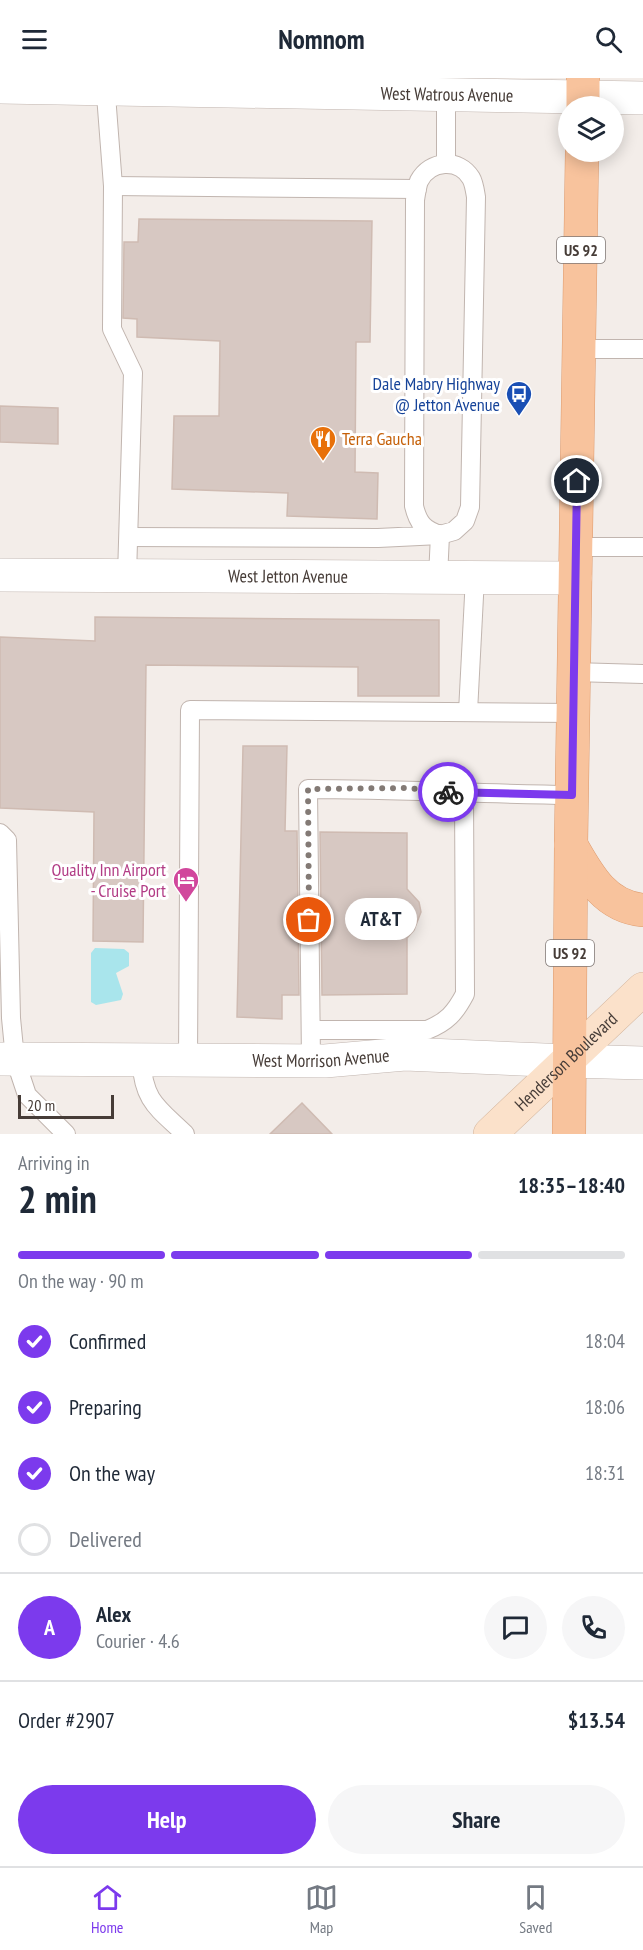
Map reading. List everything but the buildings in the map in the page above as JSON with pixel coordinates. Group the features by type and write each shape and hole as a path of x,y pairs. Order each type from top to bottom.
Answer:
{"main road":[{"name":"US 92","path":"569,1134 573,672 582,162"},
{"path":"571,845 591,882 612,900 643,910"},
{"name":"Henderson Boulevard","path":"490,1134 643,989"}],"street":[{"name":"West Watrous Avenue","path":"0,87 105,84 446,95 583,94 643,98"},
{"name":"West Jetton Avenue","path":"0,575 475,577 576,562"},
{"name":"West Morrison Avenue","path":"8,1059 188,1060 310,1045 405,1054 643,1062"}],"lane":[{"path":"105,84 113,186 112,329 133,373 127,576"},
{"path":"446,95 446,163"},
{"path":"129,537 378,538 440,535 454,531 465,521 470,507 476,209 471,178 456,165 446,163 432,167 419,180 415,200 414,506 418,521 428,531 440,535"},
{"path":"113,186 417,189"},
{"path":"579,349 643,349"},
{"path":"438,577 440,535"},
{"path":"576,562 643,547"},
{"path":"468,712 475,577"},
{"path":"573,672 643,674"},
{"path":"188,1060 190,710 573,714"},
{"path":"464,794 465,994 457,1011 445,1023 427,1030 310,1045 308,789 407,788 464,794 572,795"},
{"path":"0,833 7,840 11,1018 8,1059 27,1095 66,1134"},
{"path":"141,1060 143,1080 149,1099 185,1134"}],"water":[{"path":"95,948 124,949 129,953 129,966 116,973 123,994 121,1000 96,1005 91,1002 91,953"}],"way so far":[{"path":"309,920 308,789 407,788 448,792"}],"place":[{"name":"Dale Mabry Highway @ Jetton Avenue","path":"519,417"},
{"name":"Terra Gaucha","path":"323,462"},
{"name":"Quality Inn Airport - Cruise Port","path":"186,903"},
{"name":"AT&T","path":"309,920"}],"route":[{"path":"448,792 572,795 577,481"}]}
